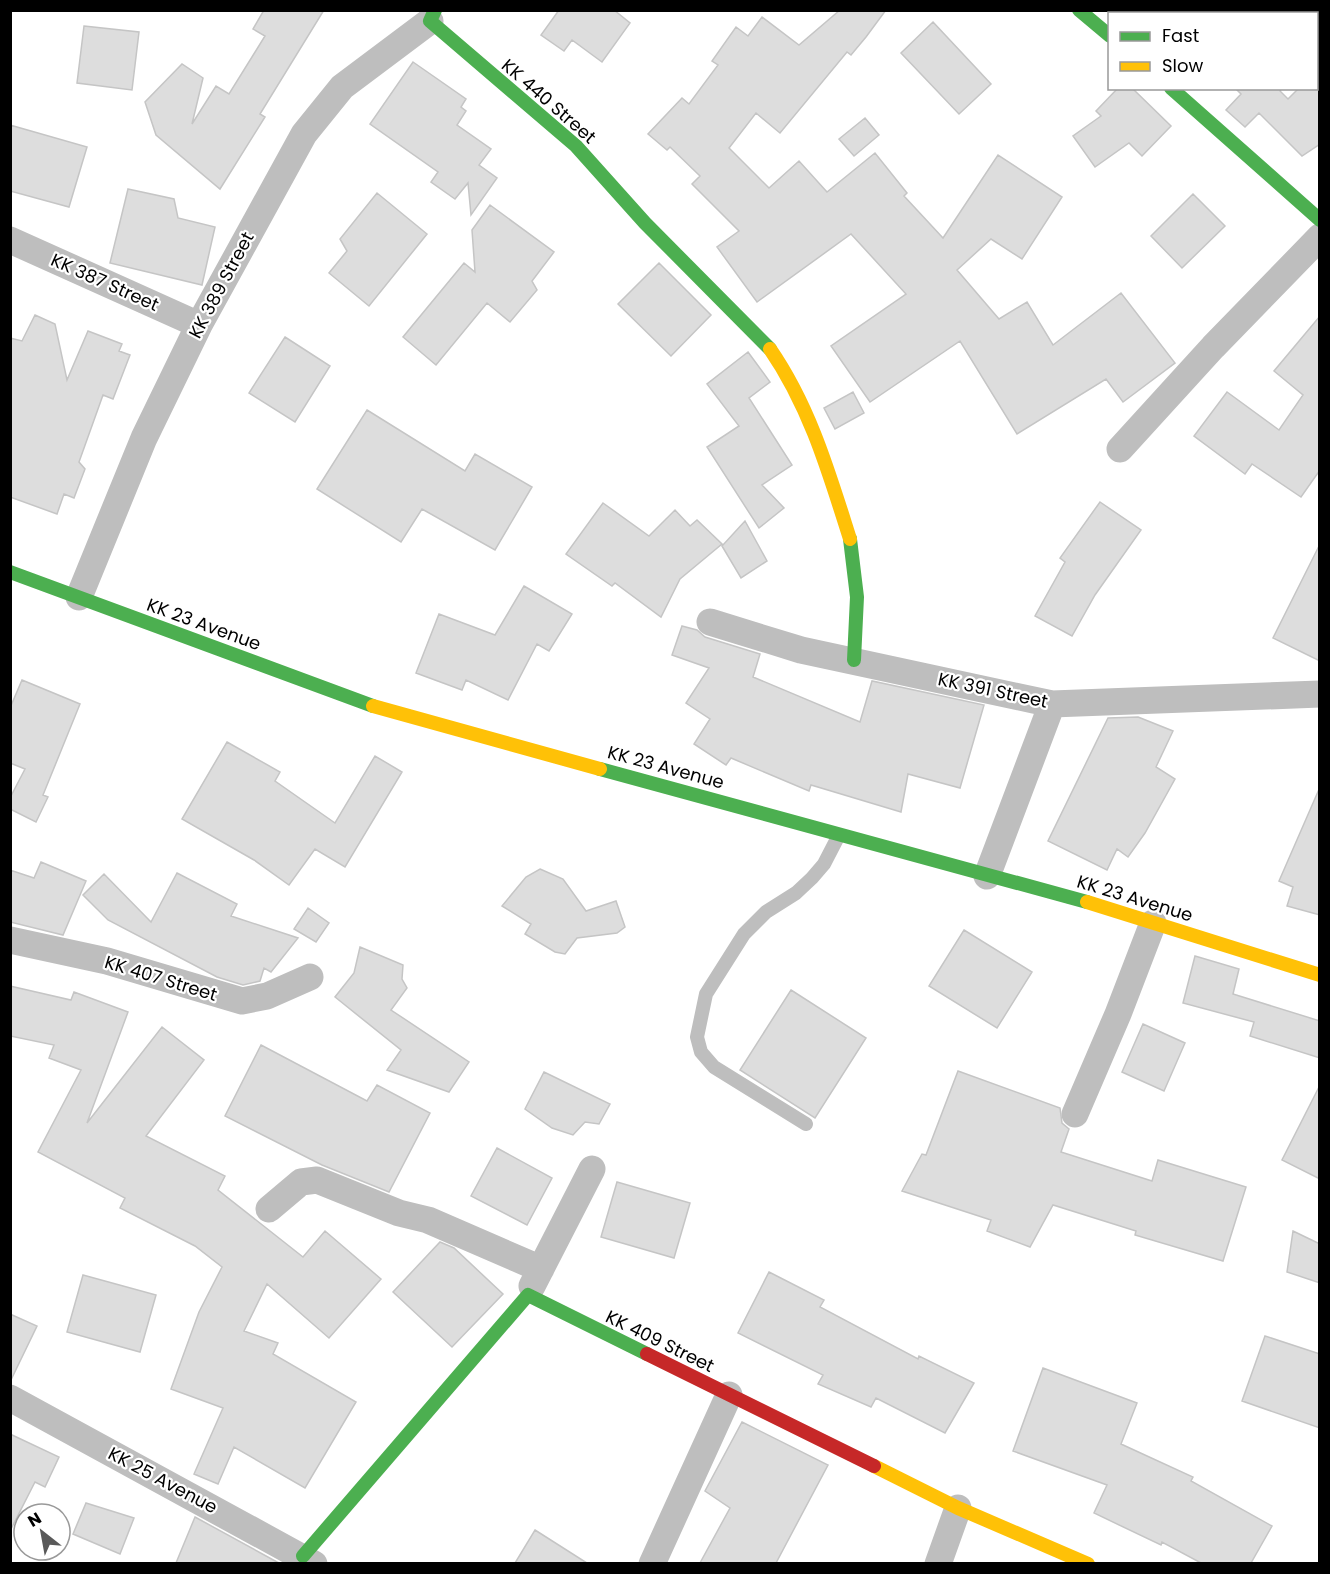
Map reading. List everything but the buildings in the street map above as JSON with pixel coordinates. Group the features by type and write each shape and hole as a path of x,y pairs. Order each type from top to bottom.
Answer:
{"street":[{"path":"1079,10 1108,34"},
{"name":"KK 440 Street","path":"432,16 576,146 645,223 767,344 792,381 821,449 852,545 857,597 854,660"},
{"name":"KK 389 Street","path":"79,597 144,438 199,325 304,134 342,87 432,16"},
{"path":"1173,90 1320,220"},
{"path":"1120,449 1213,347 1320,237"},
{"name":"KK 387 Street","path":"10,240 199,325"},
{"name":"KK 23 Avenue","path":"10,572 389,712 840,833 987,876 1073,897 1320,975"},
{"name":"KK 391 Street","path":"710,622 801,650 1052,704 1320,694"},
{"path":"987,876 1052,704"},
{"path":"1075,1114 1118,1014 1153,922"},
{"name":"KK 407 Street","path":"10,940 107,961 242,1001 267,996 309,977"},
{"path":"309,1560 528,1295 592,1169"},
{"path":"269,1209 301,1182 316,1179 399,1213 428,1220 541,1269"},
{"name":"KK 409 Street","path":"528,1295 958,1508 1088,1563"},
{"path":"652,1563 729,1395"},
{"name":"KK 25 Avenue","path":"10,1398 309,1560"},
{"path":"938,1563 958,1508"}],"lane":[{"path":"806,1124 714,1067 701,1052 697,1037 706,993 744,934 766,912 796,893 812,878 824,864 840,833"}],"traffic: fast":[{"path":"435,10 430,21 576,146 645,223 770,349"},
{"path":"1079,10 1108,34"},
{"path":"1173,90 1320,220"},
{"path":"850,539 857,597 854,660"},
{"path":"10,572 373,706"},
{"path":"600,769 1087,902"},
{"path":"303,1556 528,1295 647,1354"}],"traffic: slow":[{"path":"770,349 807,417 826,465 850,539"},
{"path":"373,706 600,769"},
{"path":"1087,902 1320,975"},
{"path":"874,1466 958,1508 1088,1564"}],"traffic: jam":[{"path":"647,1354 874,1466"}]}
